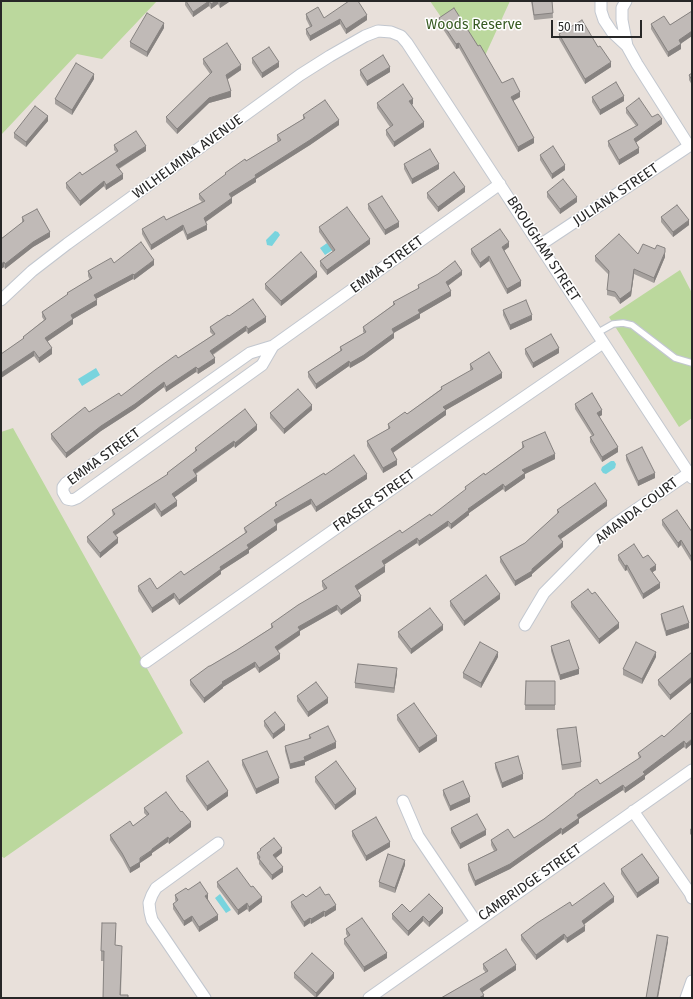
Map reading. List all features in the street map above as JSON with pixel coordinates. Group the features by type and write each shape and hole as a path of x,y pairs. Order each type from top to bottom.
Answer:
{"street":[{"path":"600,1 604,20 612,32 627,46 656,95 690,145"},
{"path":"626,1 622,8 622,20 627,46"},
{"name":"BROUGHAM STREET","path":"385,31 397,34 407,43 691,475"},
{"name":"WILHELMINA AVENUE","path":"1,300 32,271 67,244 300,75 358,39 372,33 385,31"},
{"name":"JULIANA STREET","path":"540,245 690,145"},
{"name":"EMMA STREET","path":"273,346 262,364 77,498 72,500 67,499 62,492 66,483 250,353 273,346 500,184"},
{"name":"FRASER STREET","path":"146,662 466,437 600,338"},
{"name":"AMANDA COURT","path":"525,625 544,593 599,537 615,524 691,475"},
{"name":"CAMBRIDGE STREET","path":"369,998 692,770"},
{"path":"402,801 418,836 476,922"},
{"path":"633,811 692,898"},
{"path":"205,998 152,920 149,903 156,888 218,843"},
{"path":"686,998 692,981"}],"lane":[{"path":"600,338 613,324 623,323 632,325 675,358 692,363"}],"green space":[{"path":"1,1 157,1 102,59 77,54 1,135"},
{"name":"Woods Reserve","path":"430,1 510,1 478,71"},
{"path":"680,270 692,293 692,418 679,427 609,317"},
{"path":"13,428 183,733 4,858 1,856 1,432"}],"water":[{"path":"275,231 280,235 272,246 267,245 266,240"},
{"path":"337,236 342,244 325,255 320,248"},
{"path":"96,368 100,375 82,386 78,379"},
{"path":"611,461 614,461 616,464 615,468 606,474 603,473 601,470 602,467"},
{"path":"220,894 231,910 226,913 215,898"}],"building":[{"path":"186,1 209,1 193,12"},
{"path":"209,1 216,1 211,4"},
{"path":"349,1 358,1 367,15 346,29 340,19 310,36 306,29 312,26 306,14 318,7 324,18"},
{"path":"532,1 552,1 553,13 534,15"},
{"path":"454,8 478,46 480,45 502,83 513,78 520,92 511,97 534,138 518,147 459,43 456,44 439,18"},
{"path":"692,11 692,31 679,40 681,44 668,52 651,24 664,16 670,25"},
{"path":"147,13 164,23 147,52 130,42"},
{"path":"582,20 598,47 600,46 611,62 585,79 559,34"},
{"path":"227,43 241,65 226,75 231,91 209,98 177,129 166,117 212,72 203,59"},
{"path":"269,47 279,62 262,73 252,58"},
{"path":"383,55 390,67 367,81 360,70"},
{"path":"76,63 94,74 72,110 55,99"},
{"path":"692,73 692,80 689,75"},
{"path":"616,82 624,96 600,110 592,97"},
{"path":"403,84 413,99 409,101 424,122 394,142 386,130 393,125 377,103"},
{"path":"639,98 652,117 658,114 662,119 634,139 639,148 619,160 608,141 638,125 626,108"},
{"path":"325,100 339,120 255,175 256,177 229,194 232,198 204,218 207,225 187,235 183,225 151,245 142,229 164,216 166,220 205,201 199,194 245,159 246,161 281,140 277,135 305,118 303,115"},
{"path":"35,106 48,116 26,142 14,133"},
{"path":"136,131 146,146 116,165 123,174 106,185 104,181 80,201 66,183 80,172 82,175 118,151 114,145"},
{"path":"553,146 565,165 552,174 540,155"},
{"path":"430,149 439,164 412,179 404,164"},
{"path":"454,172 465,187 438,207 427,193"},
{"path":"563,179 577,197 560,209 547,192"},
{"path":"382,196 399,222 385,230 368,204"},
{"path":"677,205 689,220 673,232 661,217"},
{"path":"347,207 370,239 327,270 320,261 335,250 319,227"},
{"path":"37,209 50,232 33,242 5,264 4,262 1,264 1,239 24,221 22,217"},
{"path":"500,229 509,242 502,247 521,281 507,289 489,256 480,263 471,249"},
{"path":"619,234 638,254 643,244 655,249 657,245 665,248 665,252 654,278 634,269 631,291 620,299 615,292 607,290 609,271 595,256"},
{"path":"141,242 154,260 134,275 133,274 94,295 97,300 71,315 73,319 45,338 52,348 39,358 34,351 1,373 1,354 24,338 23,337 46,319 42,312 68,294 67,293 92,278 88,271 111,258 114,263"},
{"path":"301,252 317,272 281,301 265,284"},
{"path":"455,261 462,271 446,282 451,291 418,310 420,313 392,329 394,333 364,355 350,363 349,361 316,384 308,372 342,350 340,347 366,332 363,327 395,304 393,302 419,288 418,285 438,274"},
{"path":"253,299 266,317 248,329 246,326 210,351 215,358 198,369 196,367 166,387 164,382 135,404 101,426 66,453 51,434 85,407 89,412 119,393 121,396 176,355 178,358 215,334 210,327"},
{"path":"526,300 532,315 510,325 503,310"},
{"path":"551,334 559,348 533,363 525,349"},
{"path":"489,352 502,373 443,407 446,410 391,449 397,460 383,468 367,441 390,428 388,424 405,412 407,414 442,389 441,387 473,369 470,364"},
{"path":"298,389 312,405 284,429 270,413"},
{"path":"592,393 602,410 597,413 618,447 602,457 590,437 594,435 575,404"},
{"path":"245,409 257,425 235,443 234,441 193,470 197,476 172,494 177,501 161,512 155,503 113,532 118,538 100,553 87,537 115,514 112,510 168,474 167,473 197,450 195,448"},
{"path":"545,432 555,454 522,470 525,473 505,487 503,484 468,509 469,510 451,524 448,521 419,541 417,538 382,561 385,566 355,586 361,596 341,610 337,605 298,627 300,630 275,647 280,654 259,668 255,662 222,682 223,683 204,698 190,680 209,666 273,627 271,624 298,605 327,588 322,581 400,530 402,533 430,514 431,516 466,489 465,487 484,473 485,475 524,447 522,442"},
{"path":"642,447 655,473 638,481 626,455"},
{"path":"354,455 367,474 316,507 311,499 274,520 277,525 247,545 249,548 220,567 221,569 179,600 174,593 152,608 138,586 150,578 157,589 181,571 184,575 247,532 244,528 277,505 275,503 324,473 325,475"},
{"path":"595,483 607,501 558,536 563,542 532,569 532,571 515,581 500,557 525,543 559,512 557,510"},
{"path":"677,510 692,532 692,558 681,540 678,543 662,520"},
{"path":"634,544 643,558 648,555 656,565 650,569 660,583 643,594 627,565 625,566 618,555"},
{"path":"486,575 500,594 464,621 450,601"},
{"path":"588,589 592,594 595,592 619,623 599,639 571,602"},
{"path":"683,606 689,623 666,631 661,614"},
{"path":"430,608 443,625 411,649 398,632"},
{"path":"569,640 579,669 560,675 551,646"},
{"path":"480,642 498,652 481,683 463,673"},
{"path":"636,642 656,652 642,679 623,669"},
{"path":"692,652 692,677 670,695 658,680"},
{"path":"358,664 397,668 394,688 355,683"},
{"path":"526,681 555,681 555,705 525,705"},
{"path":"316,682 328,698 308,712 297,696"},
{"path":"414,703 437,736 419,748 397,715"},
{"path":"275,712 285,725 273,734 264,721"},
{"path":"692,712 692,739 686,744 684,741 643,772 645,774 625,788 623,785 577,815 579,818 562,830 561,828 510,864 475,881 468,864 497,850 491,840 508,829 514,838 544,819 575,794 597,779 600,784 641,757 638,753 662,735 664,737"},
{"path":"328,726 336,742 304,757 305,760 290,764 285,746 311,738 309,735"},
{"path":"576,727 581,762 562,765 557,729"},
{"path":"267,751 279,778 256,789 242,760"},
{"path":"518,756 523,774 502,783 495,763"},
{"path":"208,761 228,791 207,806 186,776"},
{"path":"336,761 356,789 335,805 315,777"},
{"path":"463,781 470,797 450,806 443,790"},
{"path":"166,792 181,812 182,811 191,822 169,839 168,837 140,858 140,862 130,868 110,835 130,821 133,826 149,814 144,808"},
{"path":"477,814 486,830 460,844 451,828"},
{"path":"376,817 390,842 366,856 352,831"},
{"path":"274,838 282,848 273,855 283,867 272,875 259,859 260,857 257,853"},
{"path":"388,854 405,860 395,888 379,882"},
{"path":"642,854 659,878 637,893 621,869"},
{"path":"237,868 251,887 253,886 262,897 249,907 247,903 238,910 217,882"},
{"path":"200,882 208,894 205,896 218,915 199,927 192,916 184,921 173,904 178,900 175,895 186,888 188,890"},
{"path":"604,883 614,897 582,921 585,926 567,938 564,934 536,955 521,935 570,902 572,906"},
{"path":"320,887 325,895 329,894 336,905 304,922 291,902 303,894 306,897"},
{"path":"429,894 443,908 429,922 423,916 408,931 392,914 402,904 410,912"},
{"path":"362,918 387,953 364,967 344,939 350,935 346,929"},
{"path":"102,923 116,923 115,945 122,946 120,995 128,995 128,998 103,998 104,951 101,951"},
{"path":"657,935 668,937 657,998 646,998"},
{"path":"506,949 516,965 480,989 484,995 479,998 441,998 488,971 483,964"},
{"path":"312,953 334,973 316,993 294,973"}]}
